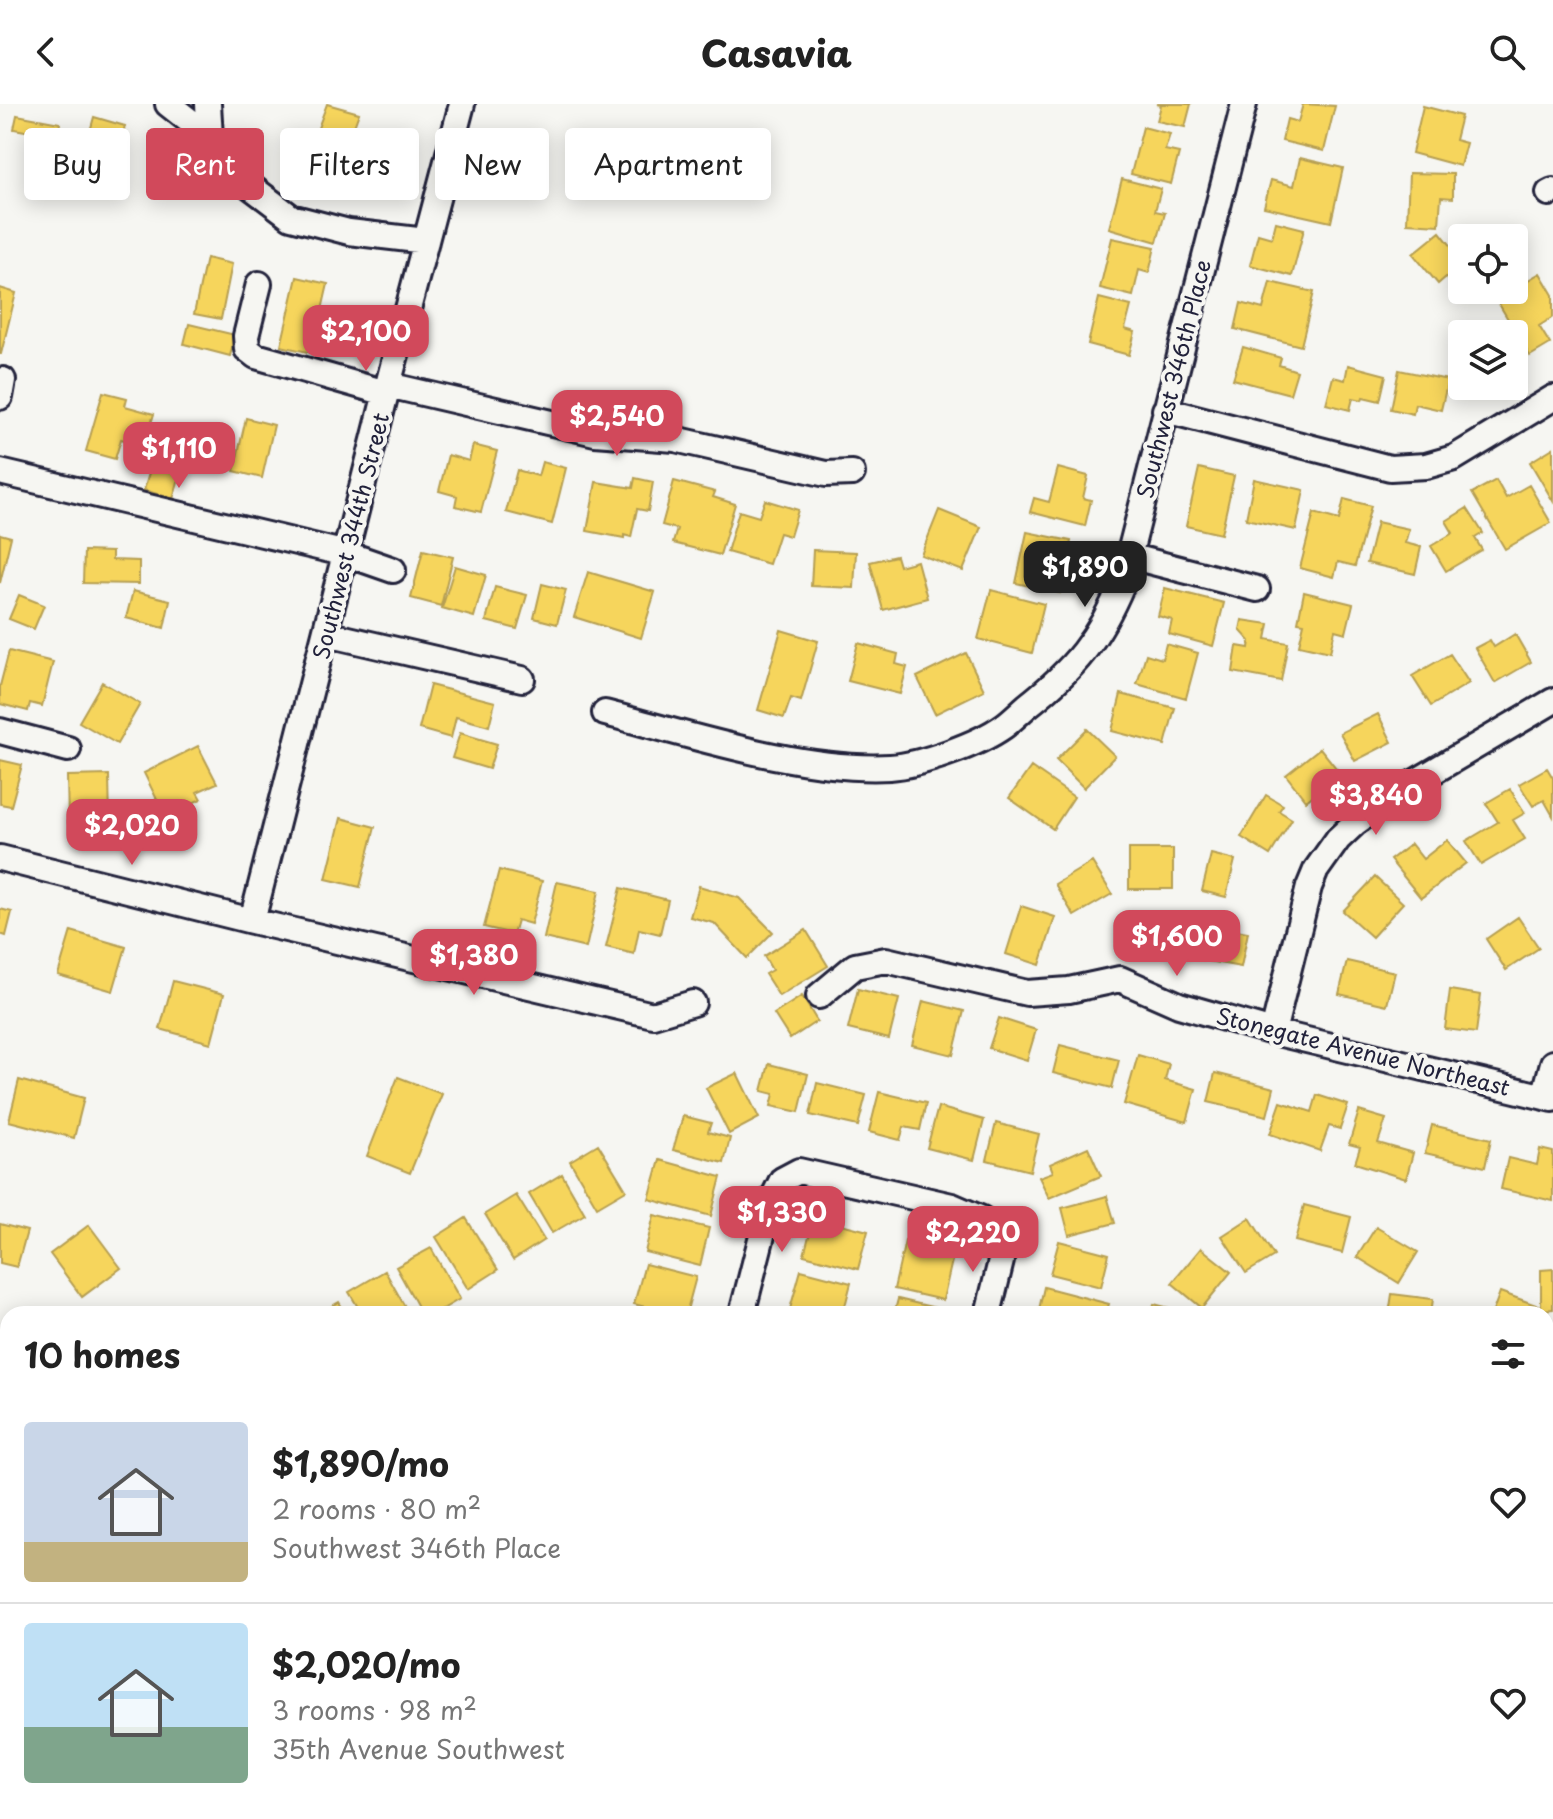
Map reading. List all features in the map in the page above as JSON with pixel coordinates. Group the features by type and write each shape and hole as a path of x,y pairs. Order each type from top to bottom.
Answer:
{"street":[{"path":"168,104 199,128"},
{"path":"208,104 209,128"},
{"name":"Southwest 344th Street","path":"252,921 462,104"},
{"name":"Southwest 346th Place","path":"605,713 730,745 843,766 893,767 963,746 1002,727 1059,681 1108,618 1122,584 1244,104"},
{"path":"264,197 291,217 349,232 426,241"},
{"path":"259,284 246,336 247,349 256,356 387,389 595,433 675,439 826,474 852,473"},
{"path":"1165,410 1390,468 1426,466 1454,458 1553,398"},
{"path":"0,472 347,554 393,570"},
{"path":"1129,556 1257,589"},
{"path":"327,634 522,679"},
{"path":"1273,1032 1309,887 1316,870 1338,839 1400,791 1553,701"},
{"path":"0,731 68,749"},
{"path":"0,858 653,1015 693,1003"},
{"name":"Stonegate Avenue Northeast","path":"819,996 855,966 886,960 1027,993 1069,990 1120,979 1179,1005 1273,1032 1549,1098 1553,1063"},
{"path":"744,1306 770,1204 782,1180 799,1171 952,1206 982,1219 996,1235 1001,1261 990,1306"}],"building: Homes":[{"path":"327,104 359,113 354,128 318,128"},
{"path":"1156,104 1191,104 1185,127 1157,121 1161,105"},
{"path":"1303,104 1335,106 1324,151 1282,141 1287,119 1298,122"},
{"path":"1423,106 1461,116 1455,140 1466,143 1460,166 1412,153"},
{"path":"17,115 60,123 59,128 14,129"},
{"path":"94,117 125,126 124,128 91,128"},
{"path":"1143,127 1170,134 1165,150 1179,153 1171,184 1131,174"},
{"path":"1300,158 1343,168 1331,222 1264,207 1271,180 1294,186"},
{"path":"1409,173 1453,174 1453,198 1441,197 1439,225 1407,223"},
{"path":"1122,179 1161,189 1155,211 1165,213 1157,242 1109,228"},
{"path":"1276,222 1304,229 1292,276 1250,265 1258,234 1272,238"},
{"path":"1440,232 1448,242 1448,279 1446,277 1438,284 1413,254"},
{"path":"1112,238 1155,247 1149,273 1139,270 1133,296 1100,288"},
{"path":"206,258 232,264 221,319 194,314"},
{"path":"1540,273 1553,295 1553,317 1539,326 1550,344 1530,356 1528,320 1509,320 1499,304 1528,304 1528,280"},
{"path":"297,277 328,284 312,353 281,346"},
{"path":"1270,282 1314,292 1301,346 1235,329 1241,303 1263,309"},
{"path":"0,288 16,293 1,354 0,354"},
{"path":"1099,298 1131,306 1125,329 1135,332 1129,355 1088,344"},
{"path":"189,324 235,335 230,356 184,344"},
{"path":"1243,347 1281,358 1279,365 1297,371 1290,394 1233,379"},
{"path":"1348,365 1386,375 1380,401 1353,398 1350,410 1326,404 1333,377 1345,380"},
{"path":"1399,370 1448,380 1441,410 1415,404 1413,414 1391,409"},
{"path":"103,392 127,398 125,406 154,414 144,446 121,439 115,459 86,451"},
{"path":"246,418 274,425 262,478 234,471"},
{"path":"473,445 497,451 481,512 455,506 457,496 439,491 448,455 469,461"},
{"path":"157,446 186,454 173,499 144,490"},
{"path":"1553,448 1553,501 1530,462"},
{"path":"542,462 566,468 552,524 506,512 517,470 538,476"},
{"path":"1058,468 1088,476 1083,498 1091,500 1085,526 1030,512 1034,498 1049,502"},
{"path":"1199,468 1234,476 1221,534 1186,526"},
{"path":"635,478 653,482 648,511 637,509 631,537 587,531 596,482 633,488"},
{"path":"1254,479 1304,490 1296,530 1246,519"},
{"path":"1496,480 1506,498 1529,485 1551,523 1505,549 1472,493"},
{"path":"674,481 715,492 713,497 735,504 720,555 673,543 677,529 662,525"},
{"path":"1344,499 1371,506 1355,566 1338,562 1334,577 1300,568 1314,513 1339,520"},
{"path":"765,500 798,510 790,536 779,533 769,564 727,552 739,511 759,517"},
{"path":"1467,508 1483,533 1475,538 1482,550 1446,571 1431,546 1453,533 1446,521"},
{"path":"939,510 981,527 963,571 921,555"},
{"path":"1377,522 1409,529 1405,543 1421,547 1415,574 1367,563"},
{"path":"1027,532 1071,541 1060,593 1016,583"},
{"path":"0,534 11,537 0,583"},
{"path":"423,550 453,557 441,606 411,598"},
{"path":"813,550 856,552 854,588 811,586"},
{"path":"84,551 112,552 112,560 139,561 139,584 83,583"},
{"path":"896,556 899,566 917,561 927,598 883,610 870,562"},
{"path":"455,566 486,575 474,617 442,608"},
{"path":"588,572 655,592 641,638 574,617"},
{"path":"542,584 566,590 557,624 534,618"},
{"path":"495,587 527,595 517,629 486,621"},
{"path":"1165,588 1224,603 1213,646 1169,634 1172,620 1158,616"},
{"path":"991,590 1044,604 1032,653 978,639"},
{"path":"133,591 170,600 164,628 126,618"},
{"path":"1304,592 1353,604 1346,633 1335,630 1330,652 1299,645 1304,623 1298,622"},
{"path":"19,595 44,605 34,629 9,619"},
{"path":"1242,620 1269,624 1266,639 1288,643 1281,681 1233,672 1237,646 1249,648 1250,641 1240,630"},
{"path":"781,630 818,641 801,701 791,698 784,718 758,710"},
{"path":"1515,634 1531,662 1495,683 1475,648 1490,640 1494,647"},
{"path":"858,643 898,654 896,664 907,667 900,694 848,681"},
{"path":"1166,644 1198,653 1186,698 1137,684 1146,654 1162,659"},
{"path":"9,651 53,662 42,706 30,703 28,711 0,704 0,686"},
{"path":"966,653 984,690 935,714 917,677"},
{"path":"1450,654 1469,683 1431,706 1412,676"},
{"path":"102,682 140,704 117,744 79,722"},
{"path":"430,685 495,702 489,726 456,717 451,738 419,729"},
{"path":"1121,694 1175,708 1165,745 1112,731"},
{"path":"1378,714 1392,742 1355,761 1340,733"},
{"path":"1087,729 1115,756 1084,788 1056,760"},
{"path":"460,733 497,744 489,769 452,758"},
{"path":"198,746 217,783 197,792 201,799 165,816 144,773"},
{"path":"1320,748 1341,774 1306,801 1286,775"},
{"path":"0,760 22,765 11,806 0,804"},
{"path":"1031,767 1074,797 1053,829 1009,798"},
{"path":"1547,768 1553,778 1553,816 1544,800 1533,806 1519,784"},
{"path":"109,775 110,822 68,823 67,776"},
{"path":"1510,789 1525,813 1513,820 1525,839 1481,865 1466,841 1498,822 1486,803"},
{"path":"1266,795 1283,805 1279,811 1292,819 1270,855 1241,837"},
{"path":"341,818 375,827 360,887 326,879"},
{"path":"1447,840 1466,863 1421,898 1390,860 1411,844 1423,859"},
{"path":"1129,849 1173,849 1173,889 1129,889"},
{"path":"1211,854 1235,860 1226,897 1202,891"},
{"path":"1092,862 1112,894 1074,916 1055,884"},
{"path":"499,870 542,881 531,924 517,920 513,934 484,927"},
{"path":"1375,877 1403,903 1372,937 1343,911"},
{"path":"557,882 599,891 586,948 544,938"},
{"path":"699,886 739,898 773,932 747,958 714,923 690,917"},
{"path":"621,888 668,900 660,934 639,929 634,954 606,947"},
{"path":"1021,906 1055,917 1040,965 1006,954"},
{"path":"0,909 12,912 6,936 0,934"},
{"path":"1518,917 1539,948 1506,970 1486,939"},
{"path":"1208,925 1248,932 1241,967 1202,960"},
{"path":"806,930 828,966 779,996 765,974 772,970 764,956"},
{"path":"71,931 126,947 113,991 58,975"},
{"path":"1347,961 1395,972 1387,1005 1339,994"},
{"path":"173,981 224,994 211,1043 160,1029"},
{"path":"858,989 899,999 889,1039 848,1029"},
{"path":"1450,990 1481,995 1476,1033 1445,1029"},
{"path":"802,996 817,1021 790,1039 774,1014"},
{"path":"923,1001 964,1011 953,1055 912,1045"},
{"path":"999,1018 1036,1030 1027,1060 989,1048"},
{"path":"1060,1045 1119,1060 1112,1088 1053,1073"},
{"path":"1138,1055 1169,1064 1165,1080 1196,1089 1187,1122 1124,1104"},
{"path":"769,1064 808,1074 799,1112 771,1106 774,1094 762,1091"},
{"path":"737,1073 759,1118 729,1134 706,1088"},
{"path":"1215,1073 1274,1088 1267,1116 1208,1102"},
{"path":"398,1077 442,1094 410,1173 367,1156"},
{"path":"19,1080 84,1098 74,1138 9,1121"},
{"path":"817,1083 866,1095 858,1126 810,1115"},
{"path":"879,1092 926,1103 920,1130 904,1127 900,1140 869,1132"},
{"path":"1317,1095 1348,1105 1340,1129 1329,1126 1320,1151 1270,1134 1281,1102 1312,1112"},
{"path":"938,1107 984,1120 974,1160 927,1148"},
{"path":"1359,1111 1386,1119 1378,1143 1413,1153 1406,1179 1355,1163 1360,1147 1349,1144"},
{"path":"683,1116 711,1123 708,1132 730,1138 724,1163 673,1150"},
{"path":"996,1123 1039,1134 1030,1171 987,1160"},
{"path":"1432,1125 1491,1139 1485,1167 1425,1153"},
{"path":"598,1144 626,1190 597,1207 570,1161"},
{"path":"1088,1147 1101,1176 1049,1198 1039,1177 1053,1172 1050,1164"},
{"path":"1540,1149 1553,1152 1553,1201 1501,1189 1508,1158 1537,1165"},
{"path":"660,1160 721,1177 711,1216 649,1199"},
{"path":"562,1174 585,1214 552,1233 529,1194"},
{"path":"516,1195 544,1240 513,1260 485,1214"},
{"path":"1107,1196 1115,1223 1069,1235 1062,1208"},
{"path":"1304,1205 1351,1217 1342,1253 1295,1241"},
{"path":"654,1215 709,1228 700,1266 645,1252"},
{"path":"814,1217 868,1231 858,1269 804,1255"},
{"path":"466,1218 498,1270 468,1289 436,1237"},
{"path":"1250,1218 1274,1256 1246,1273 1222,1236"},
{"path":"0,1224 27,1231 17,1267 0,1263"},
{"path":"89,1225 121,1268 82,1297 50,1254"},
{"path":"1376,1227 1418,1252 1399,1283 1357,1257"},
{"path":"905,1241 954,1252 943,1300 894,1289"},
{"path":"1059,1241 1109,1254 1101,1287 1050,1274"},
{"path":"431,1248 460,1299 448,1306 418,1306 396,1267"},
{"path":"1201,1248 1231,1272 1204,1306 1172,1283"},
{"path":"645,1264 696,1277 688,1306 634,1304"},
{"path":"1553,1269 1553,1306 1541,1306 1541,1270"},
{"path":"801,1270 851,1283 845,1306 791,1306"},
{"path":"385,1271 405,1306 357,1306 349,1292"},
{"path":"1044,1287 1109,1304 1108,1306 1040,1306"},
{"path":"1500,1292 1539,1306 1495,1306"},
{"path":"1392,1294 1433,1299 1432,1306 1390,1306"},
{"path":"898,1299 927,1306 896,1306"}]}
